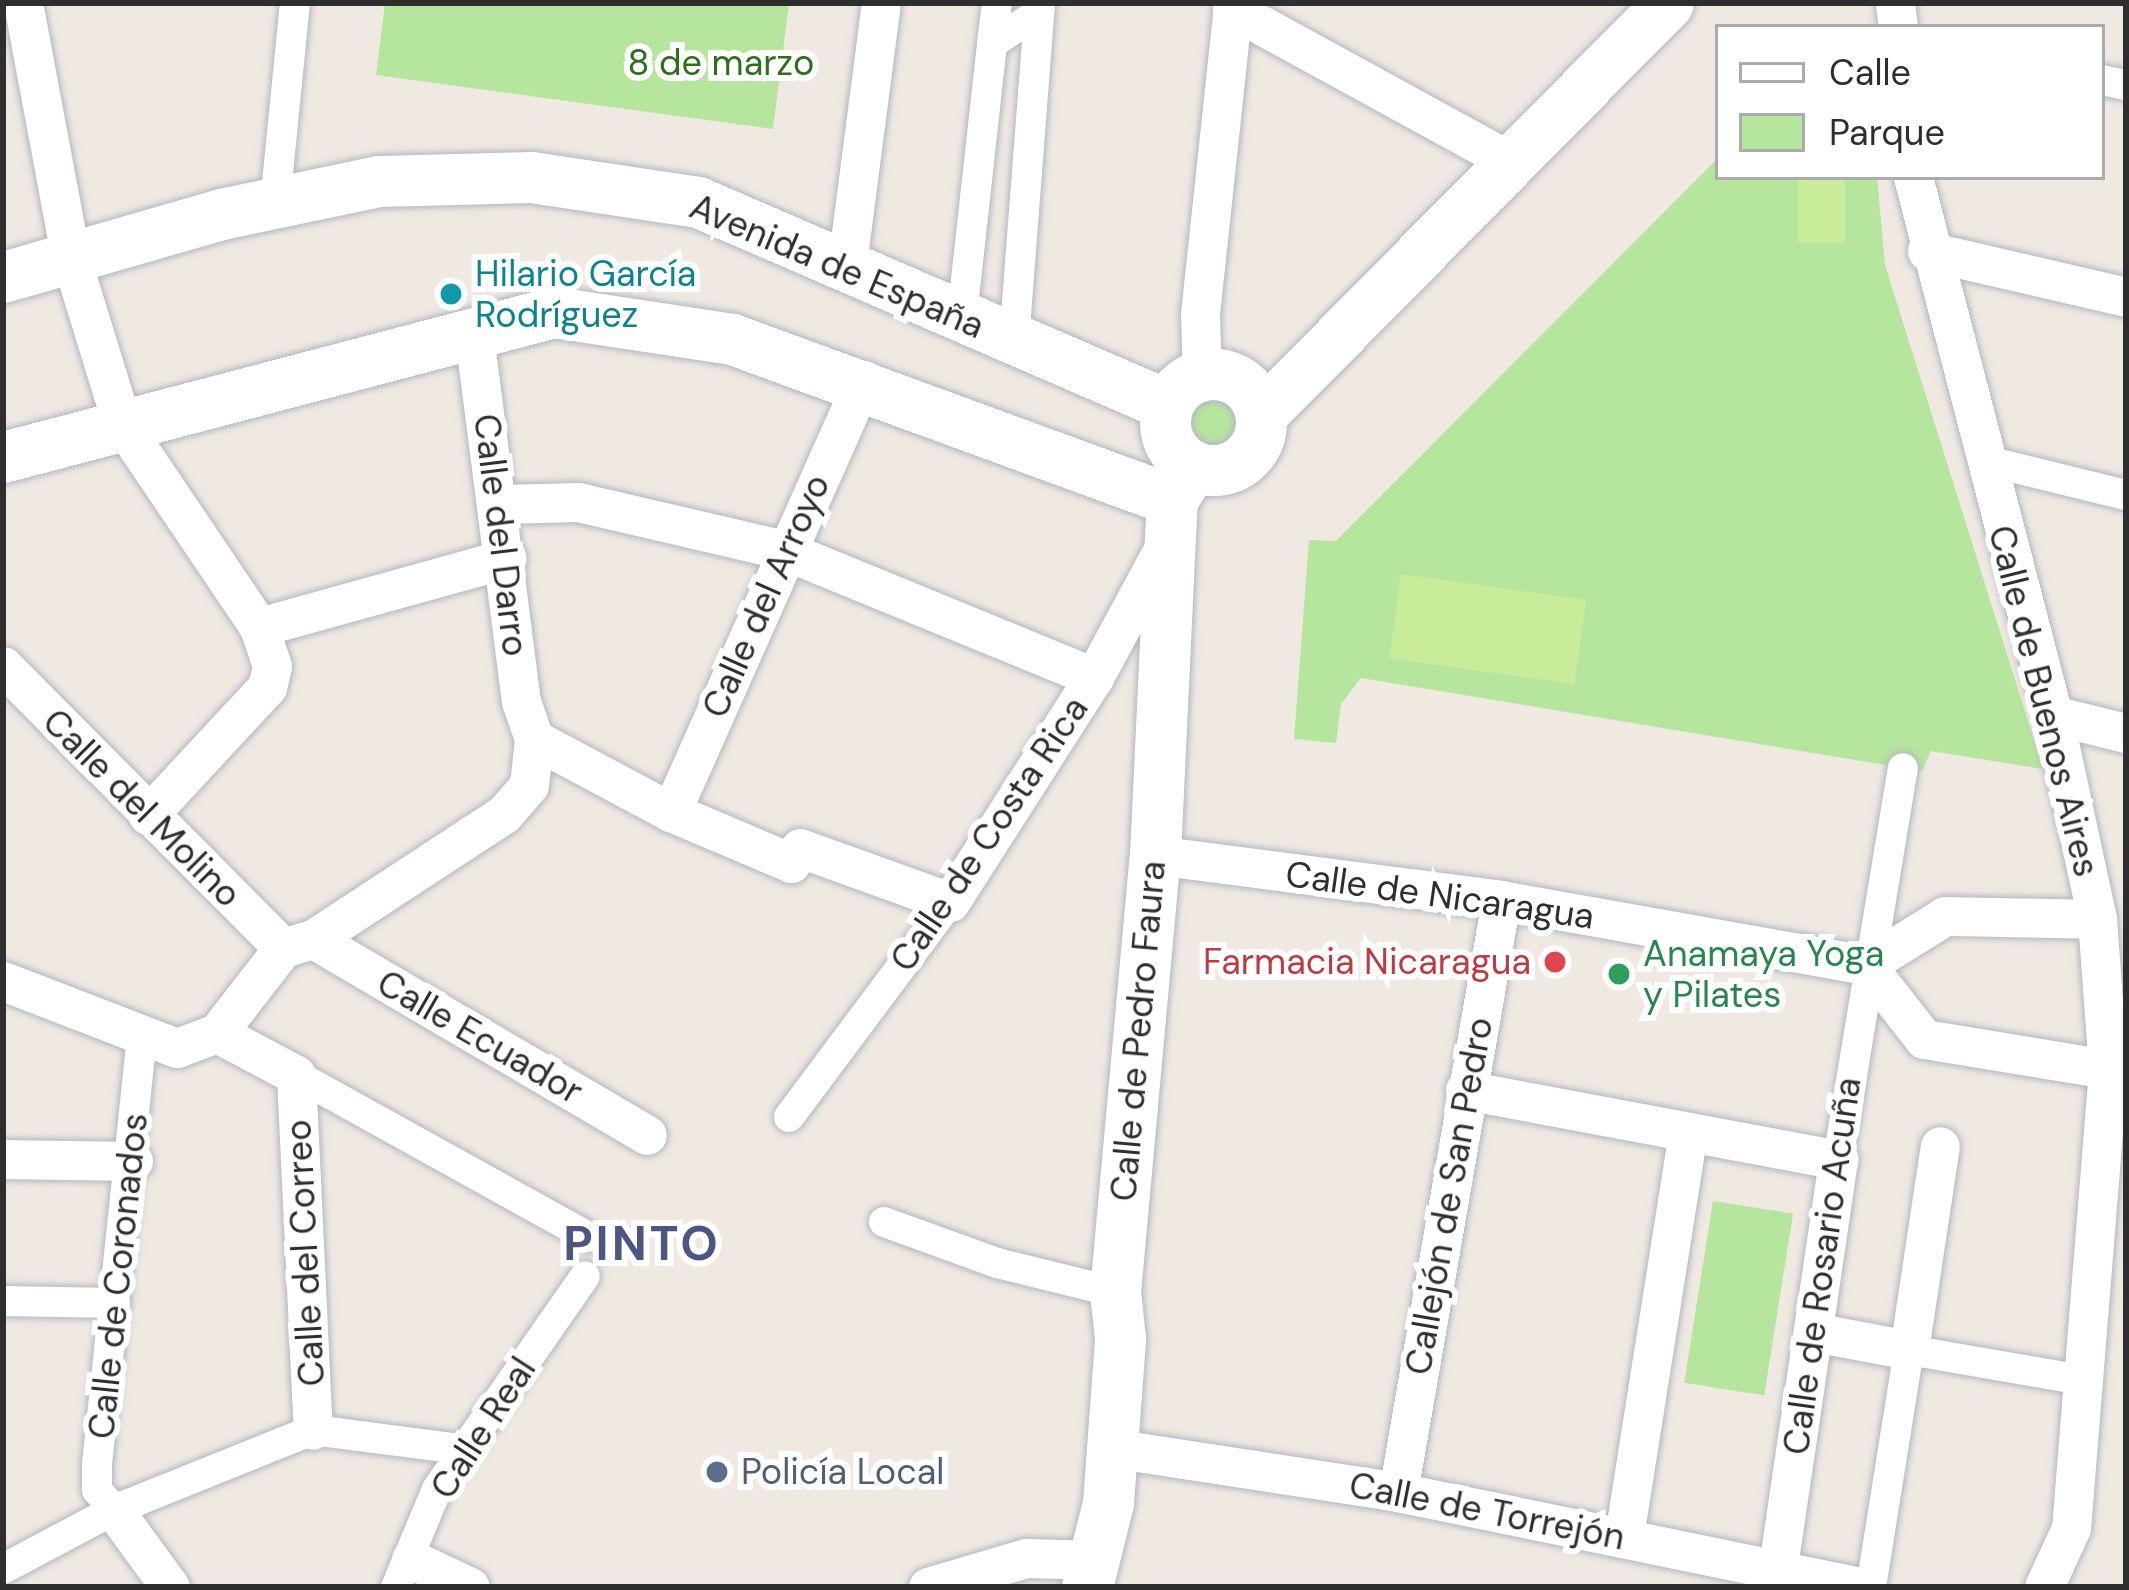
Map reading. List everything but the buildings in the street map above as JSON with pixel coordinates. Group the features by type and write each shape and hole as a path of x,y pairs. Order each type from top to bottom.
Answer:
{"street":[{"path":"23,3 70,255 122,424 259,627 272,666 267,687 148,815"},
{"path":"275,203 295,3"},
{"path":"847,263 880,3"},
{"path":"962,316 997,3"},
{"path":"3,457 473,328 554,313 732,339 863,380 1055,464 1178,502 1236,466 1259,439 1261,415 1668,3"},
{"path":"1178,502 1167,440 1184,390 1200,314 1233,6 1511,162"},
{"path":"992,43 1040,8"},
{"path":"1014,341 1040,8"},
{"name":"Avenida de España","path":"3,277 70,255 380,181 531,177 698,202 847,263 1014,341 1184,390 1235,379 1261,415"},
{"name":"Calle de Buenos Aires","path":"1914,180 1927,251 2053,715 2114,993 2071,1528 2044,1587"},
{"path":"1927,251 2126,297"},
{"name":"Calle del Darro","path":"473,328 501,505 521,702 534,740"},
{"name":"Calle del Arroyo","path":"671,812 863,380"},
{"path":"1983,460 2126,495"},
{"path":"501,505 578,502 784,550 1094,677"},
{"name":"Calle de Costa Rica","path":"789,1118 950,902 1094,677 1178,502"},
{"name":"Calle de Pedro Faura","path":"1092,1573 1111,1448 1120,1338 1114,1292 1155,855 1178,502"},
{"path":"259,627 507,558"},
{"name":"Calle del Molino","path":"3,666 148,815 298,944"},
{"path":"2053,715 2126,733"},
{"path":"3,981 177,1048 217,1033 298,944 504,814 529,785 534,740 671,812 790,862 800,848 950,902"},
{"name":"Calle de Rosario Acuña","path":"1778,1568 1866,965 1903,768"},
{"name":"Calle de Nicaragua","path":"1155,855 1501,900 1866,965"},
{"name":"Callejón de San Pedro","path":"1398,1492 1501,900"},
{"path":"2097,919 1946,916 1866,965 1924,1040 2108,1069"},
{"name":"Calle Ecuador","path":"298,944 647,1135"},
{"path":"217,1033 588,1237"},
{"name":"Calle de Coronados","path":"114,1510 97,1490 142,1035"},
{"name":"Calle del Correo","path":"296,1075 313,1430"},
{"path":"1466,1090 1838,1160"},
{"path":"1624,1536 1688,1134"},
{"path":"1871,1587 1940,1146"},
{"path":"3,1159 133,1161"},
{"path":"884,1222 997,1263 1114,1292"},
{"name":"Calle Real","path":"404,1573 437,1489 585,1276"},
{"path":"3,1301 115,1303"},
{"path":"1814,1332 2083,1380"},
{"path":"3,1569 114,1510 313,1430 467,1450"},
{"name":"Calle de Torrejón","path":"1111,1448 1398,1492 1861,1587"},
{"path":"114,1510 170,1587"},
{"path":"928,1587 1026,1558 1092,1573"},
{"path":"404,1573 470,1587"}],"green space":[{"name":"8 de marzo","path":"385,3 789,3 773,129 376,75"},
{"path":"1715,161 1715,180 1877,180 1885,265 2043,769 1931,751 1922,771 1361,678 1341,704 1336,743 1294,739 1309,540 1336,541"},
{"path":"1798,180 1845,180 1845,243 1798,243"},
{"path":"1215,394 1234,402 1242,421 1234,440 1215,448 1196,440 1188,421 1196,402"},
{"path":"1401,574 1586,600 1574,684 1389,658"},
{"path":"1713,1201 1793,1214 1764,1395 1684,1383"}],"place":[{"name":"Hilario García Rodríguez","path":"451,294"},
{"name":"Farmacia Nicaragua","path":"1555,962"},
{"name":"Anamaya Yoga y Pilates","path":"1619,974"},
{"name":"Policía Local","path":"717,1472"}],"district":[{"name":"PINTO","path":"642,1244"}]}
